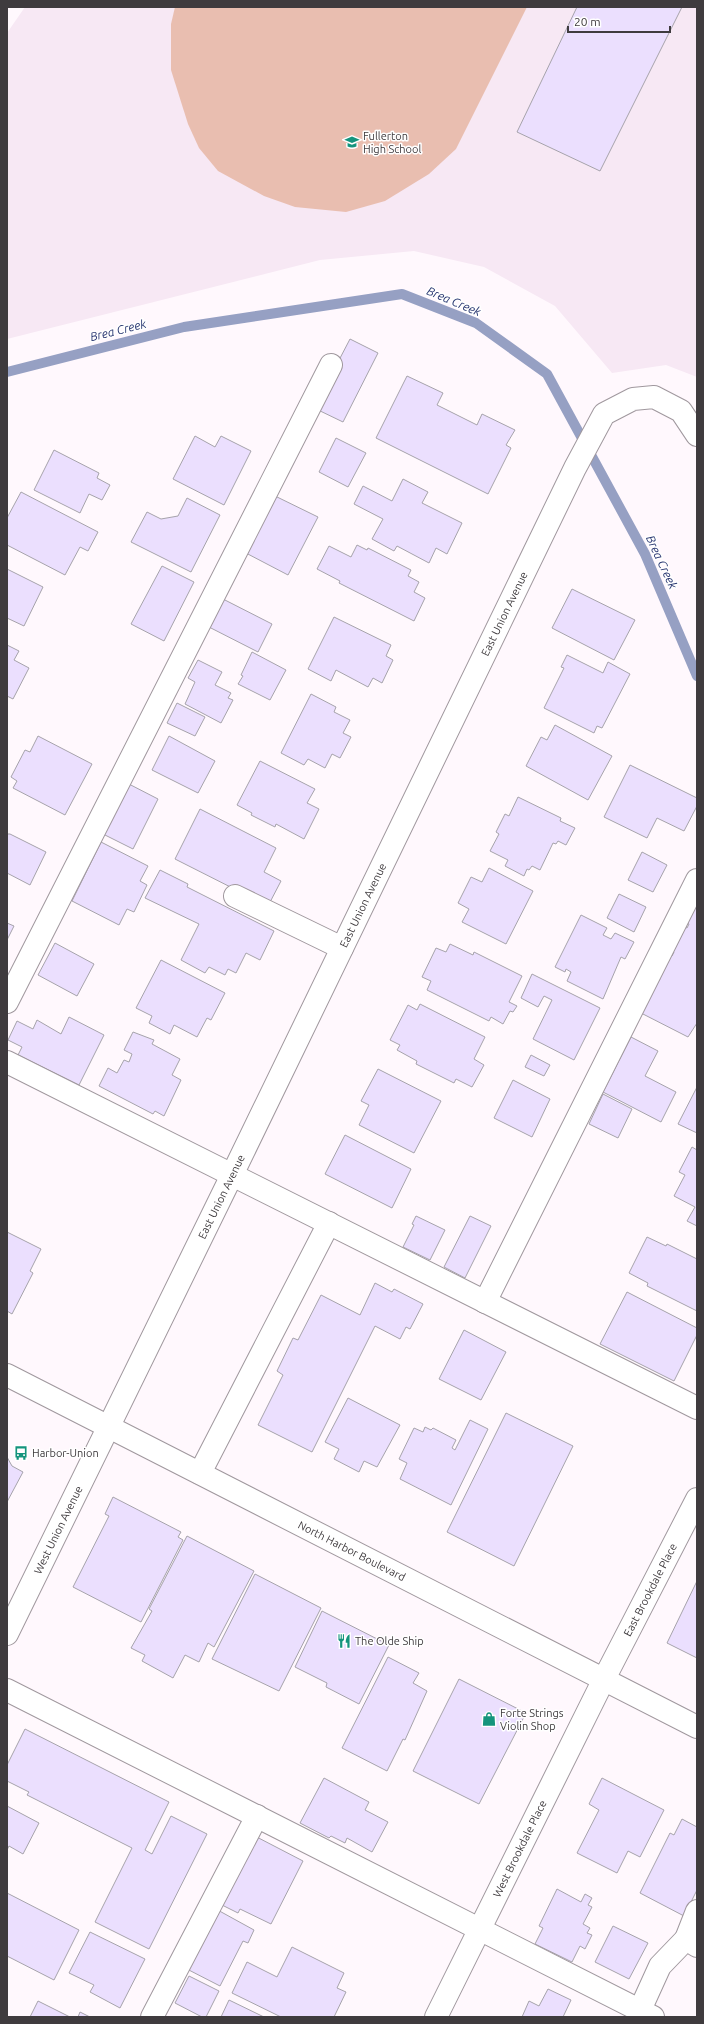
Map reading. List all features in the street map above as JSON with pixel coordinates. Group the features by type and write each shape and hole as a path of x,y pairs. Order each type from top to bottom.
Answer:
{"street":[{"path":"7,1002 331,365"},
{"name":"East Union Avenue","path":"109,1427 575,468 604,414 633,398 654,397 681,411 697,435"},
{"path":"485,1302 697,880"},
{"path":"235,896 342,948"},
{"path":"7,1062 697,1408"},
{"path":"200,1473 329,1223"},
{"name":"North Harbor Boulevard","path":"7,1375 697,1727"},
{"name":"West Union Avenue","path":"7,1634 109,1427"},
{"name":"East Brookdale Place","path":"604,1679 697,1499"},
{"name":"West Brookdale Place","path":"436,2017 604,1679"},
{"path":"7,1690 647,2014 660,1966 692,1943 697,1911"},
{"path":"152,2017 257,1816"}],"shaded area":[{"name":"Fullerton High School","path":"25,7 697,7 697,377 666,365 612,373 555,306 484,267 414,251 320,260 7,339 7,33"},
{"path":"175,7 527,7 456,149 429,174 385,201 346,212 295,207 264,196 218,171 199,148 188,124 171,70 171,24"}],"building":[{"path":"577,7 682,7 600,171 517,132"},
{"path":"350,339 378,353 343,422 314,408"},
{"path":"407,376 443,393 437,405 477,425 482,414 515,430 506,445 511,448 488,494 376,438"},
{"path":"195,436 215,447 221,436 251,451 224,505 173,479"},
{"path":"336,438 366,453 348,487 319,472"},
{"path":"54,450 99,473 97,478 110,485 102,500 89,494 80,513 34,490"},
{"path":"403,479 428,492 422,503 462,523 447,554 436,548 429,563 397,546 394,551 372,539 383,519 354,504 363,486 392,501"},
{"path":"21,492 98,532 88,551 80,547 65,575 7,545 7,518"},
{"path":"273,495 318,517 288,575 244,552"},
{"path":"187,498 220,515 191,572 131,542 147,512 161,519 178,516"},
{"path":"357,545 367,550 368,548 411,570 408,576 419,582 414,592 425,598 414,621 339,583 340,581 317,569 329,546 351,557"},
{"path":"162,566 194,582 164,641 131,624"},
{"path":"7,569 43,587 24,626 7,618"},
{"path":"572,589 635,620 614,660 552,628"},
{"path":"221,598 272,624 258,652 207,626"},
{"path":"334,617 391,645 386,656 393,660 382,683 373,678 368,687 336,670 331,681 308,669"},
{"path":"7,645 19,651 14,660 29,668 13,699 7,696"},
{"path":"252,652 286,670 270,700 238,684 243,676 241,675"},
{"path":"567,655 603,673 608,662 630,674 602,728 597,726 594,733 544,708 564,668 561,667"},
{"path":"198,660 222,672 215,685 231,693 228,698 233,700 221,723 185,704 195,682 188,678"},
{"path":"311,694 336,707 334,712 350,720 343,733 351,737 340,758 332,754 325,768 308,759 304,765 281,753"},
{"path":"177,703 205,717 195,736 167,723"},
{"path":"555,725 612,756 588,800 526,766 541,737 547,740"},
{"path":"38,736 92,764 65,815 13,788 17,781 11,777 25,750 30,752"},
{"path":"169,736 215,761 198,793 152,770"},
{"path":"260,761 315,789 307,803 319,809 304,839 276,824 275,827 251,815 252,813 237,805"},
{"path":"630,765 697,798 697,806 684,831 657,818 647,838 604,817"},
{"path":"125,782 158,799 133,849 99,832"},
{"path":"518,797 561,818 560,821 575,828 566,845 558,841 556,844 553,843 540,870 532,866 529,870 527,869 524,876 505,866 508,860 490,851 499,834 496,832 505,814 509,816"},
{"path":"200,809 276,848 264,872 281,881 268,906 175,859"},
{"path":"7,834 10,834 46,852 30,885 7,873"},
{"path":"101,842 148,866 140,881 147,885 134,912 127,909 119,925 72,901"},
{"path":"642,852 667,865 653,892 628,880"},
{"path":"489,868 533,891 506,944 462,922 469,909 458,903 471,877 482,882"},
{"path":"160,870 188,884 187,887 274,931 260,960 246,953 236,973 228,969 225,975 209,967 205,973 181,960 199,924 145,898"},
{"path":"619,894 646,907 634,932 607,918"},
{"path":"697,901 697,1023 688,1037 641,1013 656,981 658,982 660,979 658,978 670,954 672,956 674,952 672,951 685,927 687,928 689,924 686,922"},
{"path":"581,915 607,928 603,935 611,939 615,933 634,942 625,959 621,957 603,999 567,981 571,972 566,969 565,972 555,967"},
{"path":"7,923 14,926 7,940"},
{"path":"55,943 94,964 77,996 38,975"},
{"path":"450,944 473,955 474,952 522,976 509,1002 517,1006 513,1012 510,1011 503,1024 491,1017 489,1021 427,990 431,981 422,977 436,948 446,952"},
{"path":"161,960 225,993 211,1020 207,1018 197,1037 174,1025 170,1034 149,1023 152,1016 136,1008"},
{"path":"532,974 600,1008 574,1060 533,1039 552,1000 544,996 538,1007 521,998"},
{"path":"420,1004 485,1037 474,1059 484,1065 472,1087 456,1079 454,1083 416,1064 417,1061 397,1050 400,1045 390,1040 408,1005 417,1010"},
{"path":"69,1017 104,1035 79,1085 18,1055 22,1047 8,1040 17,1021 33,1029 37,1020 61,1034"},
{"path":"133,1032 154,1040 152,1044 180,1059 172,1075 181,1080 164,1116 155,1111 153,1114 99,1086 108,1068 117,1073 124,1060 129,1062 132,1054 124,1050"},
{"path":"631,1037 658,1051 645,1076 676,1092 661,1122 603,1092"},
{"path":"531,1055 550,1065 544,1076 525,1067"},
{"path":"378,1069 441,1101 414,1153 359,1125 369,1105 361,1101"},
{"path":"513,1080 550,1099 532,1137 494,1118"},
{"path":"697,1087 697,1133 678,1124"},
{"path":"603,1094 632,1109 618,1138 589,1124"},
{"path":"345,1135 411,1169 392,1208 325,1174"},
{"path":"692,1147 697,1150 697,1226 687,1221 695,1207 674,1196 685,1175 679,1172"},
{"path":"416,1216 445,1230 430,1260 403,1247 414,1225 412,1224"},
{"path":"470,1216 491,1226 465,1278 444,1267"},
{"path":"7,1232 41,1249 30,1271 33,1273 12,1314 7,1311"},
{"path":"647,1237 666,1246 667,1244 697,1259 697,1311 647,1286 648,1283 629,1273"},
{"path":"375,1283 392,1292 394,1289 423,1304 410,1329 406,1327 400,1339 375,1326 312,1452 258,1425 283,1375 277,1371 293,1338 298,1340 321,1295 360,1315"},
{"path":"627,1292 697,1328 697,1335 674,1381 600,1344"},
{"path":"464,1330 506,1352 481,1400 439,1379"},
{"path":"348,1398 400,1425 377,1467 364,1461 359,1472 334,1459 339,1449 325,1442"},
{"path":"506,1413 573,1446 514,1566 447,1532"},
{"path":"470,1420 488,1429 451,1505 400,1479 407,1463 399,1459 414,1428 423,1432 425,1427 431,1430 433,1428 456,1440 452,1448 455,1450"},
{"path":"7,1457 12,1466 23,1472 7,1502"},
{"path":"113,1497 181,1532 178,1537 183,1540 141,1622 73,1587 109,1516 105,1514"},
{"path":"187,1536 254,1571 214,1647 208,1643 199,1662 185,1655 173,1678 142,1661 145,1655 131,1648 152,1611 149,1609"},
{"path":"255,1574 321,1608 279,1691 212,1659"},
{"path":"697,1581 697,1658 667,1643"},
{"path":"322,1611 389,1645 359,1704 326,1687 327,1683 295,1667"},
{"path":"388,1657 419,1673 413,1683 427,1691 405,1740 403,1739 387,1771 342,1748"},
{"path":"459,1679 526,1713 479,1804 413,1771"},
{"path":"25,1729 169,1802 145,1850 152,1854 171,1816 207,1834 149,1949 95,1922 132,1848 27,1795 29,1792 7,1781 7,1765"},
{"path":"324,1778 369,1802 365,1810 388,1822 372,1852 347,1838 345,1843 331,1836 329,1838 300,1823"},
{"path":"602,1778 664,1810 640,1857 628,1851 617,1873 577,1853 599,1810 589,1804"},
{"path":"7,1806 39,1823 23,1854 9,1846 7,1850"},
{"path":"682,1819 697,1827 697,1890 684,1916 640,1893 670,1833 674,1835"},
{"path":"249,1833 303,1861 271,1924 240,1909 238,1913 218,1903"},
{"path":"557,1889 581,1902 585,1894 592,1898 588,1905 592,1907 583,1924 590,1928 587,1933 592,1935 585,1949 580,1946 572,1962 535,1944 543,1928 539,1926"},
{"path":"7,1893 79,1930 54,1980 7,1956"},
{"path":"214,1908 254,1930 248,1943 243,1941 220,1986 183,1967"},
{"path":"613,1926 648,1943 629,1979 595,1962"},
{"path":"90,1932 145,1959 120,2008 90,1992 94,1985 69,1973"},
{"path":"292,1947 344,1973 337,1988 346,1992 334,2017 281,2017 232,1993 247,1962 277,1977"},
{"path":"189,1976 219,1991 206,2017 202,2017 175,2003"},
{"path":"548,1989 571,2000 563,2017 522,2017 529,2001 539,2006"},
{"path":"229,2000 264,2017 221,2017"},
{"path":"38,2001 70,2017 30,2017"},
{"path":"80,2012 90,2017 78,2017"}],"waterway":[{"name":"Brea Creek","path":"7,372 184,327 402,294 476,323 547,374 645,554 697,676"}],"place":[{"name":"Fullerton High School","path":"352,142"},
{"name":"Harbor-Union","path":"21,1453"},
{"name":"The Olde Ship","path":"344,1641"},
{"name":"Forte Strings Violin Shop","path":"489,1719"}]}
